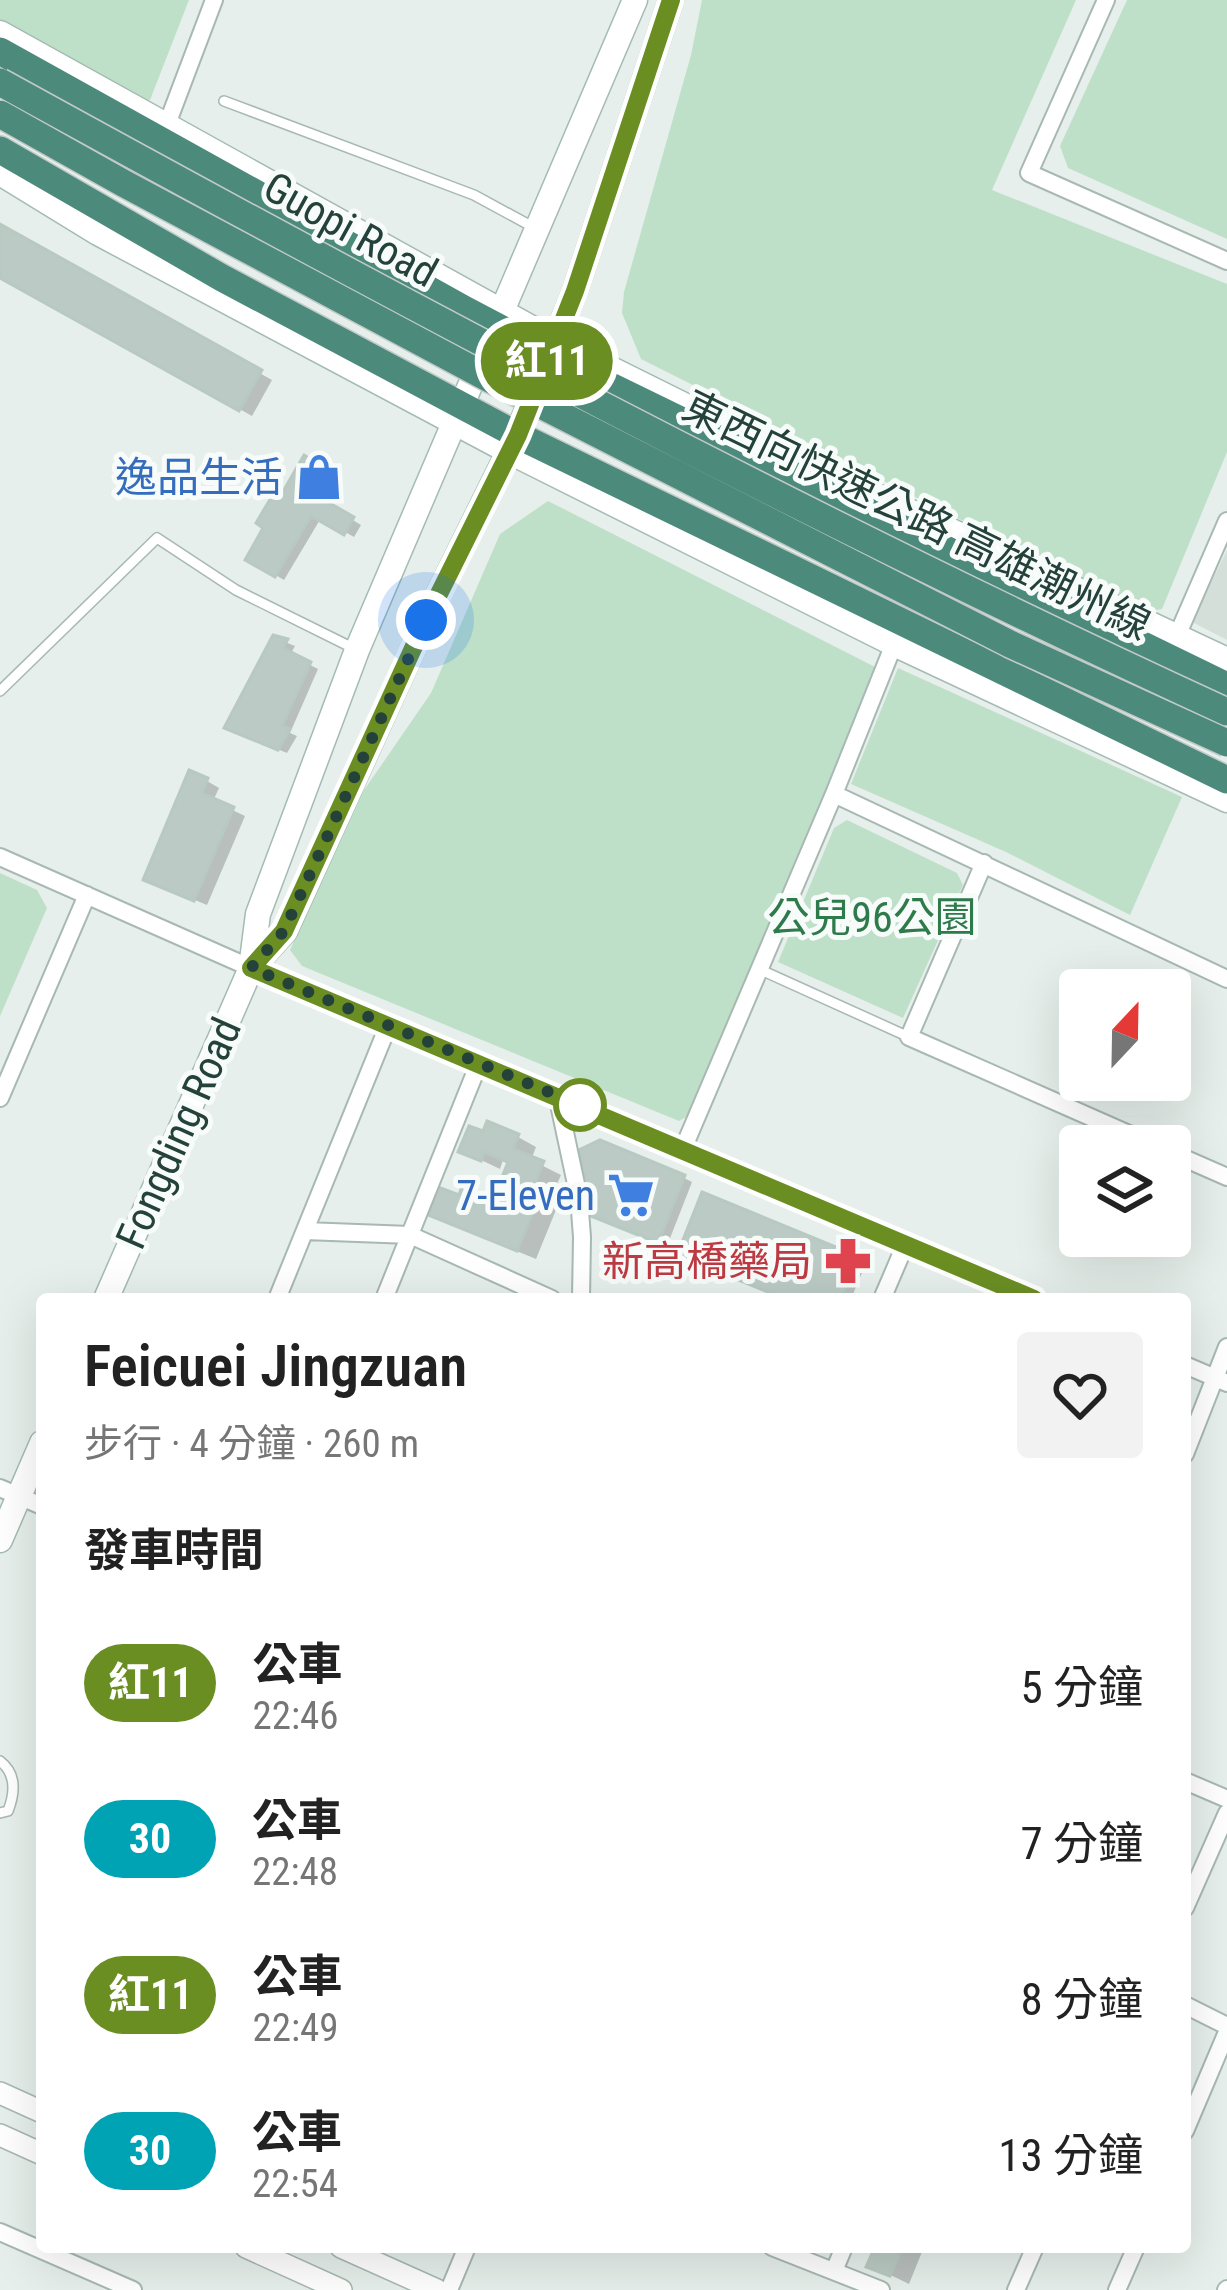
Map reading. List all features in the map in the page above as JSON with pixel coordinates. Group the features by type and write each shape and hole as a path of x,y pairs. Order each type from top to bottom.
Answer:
{"highway":[{"path":"0,51 700,432 1227,686"},
{"name":"東西向快速公路 高雄潮州線","path":"0,82 544,375 1022,618 1227,712"},
{"name":"東西向快速公路 高雄潮州線","path":"0,114 490,379 1010,644 1227,743"},
{"path":"0,150 514,444 654,504 1227,781"}],"main road":[{"name":"Fongding Road","path":"109,1293 251,968 258,914 357,650 635,0"},
{"name":"Fongding Road","path":"251,968 284,931 426,620 514,444 583,269 671,0"},
{"name":"Guopi Road","path":"0,33 499,320"},
{"path":"0,173 98,233 458,414"},
{"path":"552,348 1227,660"},
{"path":"514,444 894,644 1227,800"},
{"path":"0,1540 36,1458"}],"street":[{"path":"166,128 214,0"},
{"path":"1106,0 1029,172 1227,261"},
{"path":"1177,636 1227,521"},
{"path":"683,1149 894,644"},
{"path":"834,794 1227,979"},
{"path":"0,857 1020,1293"},
{"path":"984,863 909,1037 1108,1125"},
{"path":"0,1098 87,896"},
{"path":"279,1293 388,1026"},
{"path":"386,1293 478,1064"},
{"path":"557,1095 579,1198 581,1293"},
{"path":"1191,1161 1227,1177"},
{"path":"305,1231 410,1234 539,1293"},
{"path":"884,1293 906,1243"},
{"path":"1191,1442 1221,1381 1227,1347"},
{"path":"1191,1368 1221,1381"},
{"path":"1191,1784 1227,1799"},
{"path":"1191,1890 1227,1813"},
{"path":"1191,2008 1227,2029 1191,2116"},
{"path":"0,2093 36,2109"},
{"path":"0,2135 36,2151"},
{"path":"0,2232 36,2248"},
{"path":"48,2253 133,2290"},
{"path":"259,2253 341,2290"},
{"path":"354,2253 436,2290"},
{"path":"449,2290 464,2253"},
{"path":"787,2253 881,2290"},
{"path":"833,2271 841,2253"},
{"path":"1016,2290 1032,2253"},
{"path":"1117,2290 1133,2253"}],"lane":[{"path":"224,101 474,196 537,230"},
{"path":"0,691 157,538 236,590 357,650"},
{"path":"758,968 909,1037"},
{"path":"0,1761 8,1767 15,1792 8,1811 0,1813"}],"shaded area":[{"path":"1227,550 1227,640 1192,622"}],"green space":[{"path":"0,0 189,0 150,100 130,100 0,25"},
{"path":"702,0 1076,0 992,190 1227,284 1227,452 1162,609 1144,612 641,359 622,313 624,292"},
{"path":"1127,0 1227,0 1227,239 1068,168 1060,146"},
{"path":"548,501 881,670 696,1111 679,1121 302,966 290,950 360,796 431,693 500,534"},
{"path":"898,668 1182,797 1130,915 1006,852 851,784"},
{"name":"公兒96公園","path":"847,820 957,873 963,885 903,1018 778,962 834,828"},
{"path":"0,873 37,890 47,908 0,1016"}],"building":[{"path":"0,224 262,370 239,411 0,278"},
{"path":"304,455 334,473 319,497 354,517 344,535 311,516 275,577 245,560 263,528 256,523 275,491 281,495"},
{"path":"273,635 288,639 283,648 311,662 282,726 290,729 278,750 224,728"},
{"path":"189,770 208,778 202,793 234,807 194,901 143,880"},
{"path":"487,1121 519,1134 513,1149 544,1161 535,1183 543,1187 517,1251 428,1215 438,1187 459,1195 461,1189 492,1202 508,1162 484,1152 481,1161 458,1152 469,1126 483,1131"},
{"name":"7-Eleven","path":"600,1140 685,1175 658,1243 588,1215 579,1150"},
{"path":"702,1192 858,1256 843,1293 770,1293 677,1255"},
{"path":"872,2253 900,2253 890,2276 866,2267"}],"bus line":[{"name":"紅11","path":"671,0 575,291 510,452 426,620 284,931 251,968 1020,1293"}],"place":[{"name":"逸品生活","path":"319,477"},
{"name":"7-Eleven","path":"631,1195"},
{"name":"新高橋藥局","path":"848,1261"}],"route":[{"path":"426,620 284,931 251,968 599,1113 580,1105"}]}
